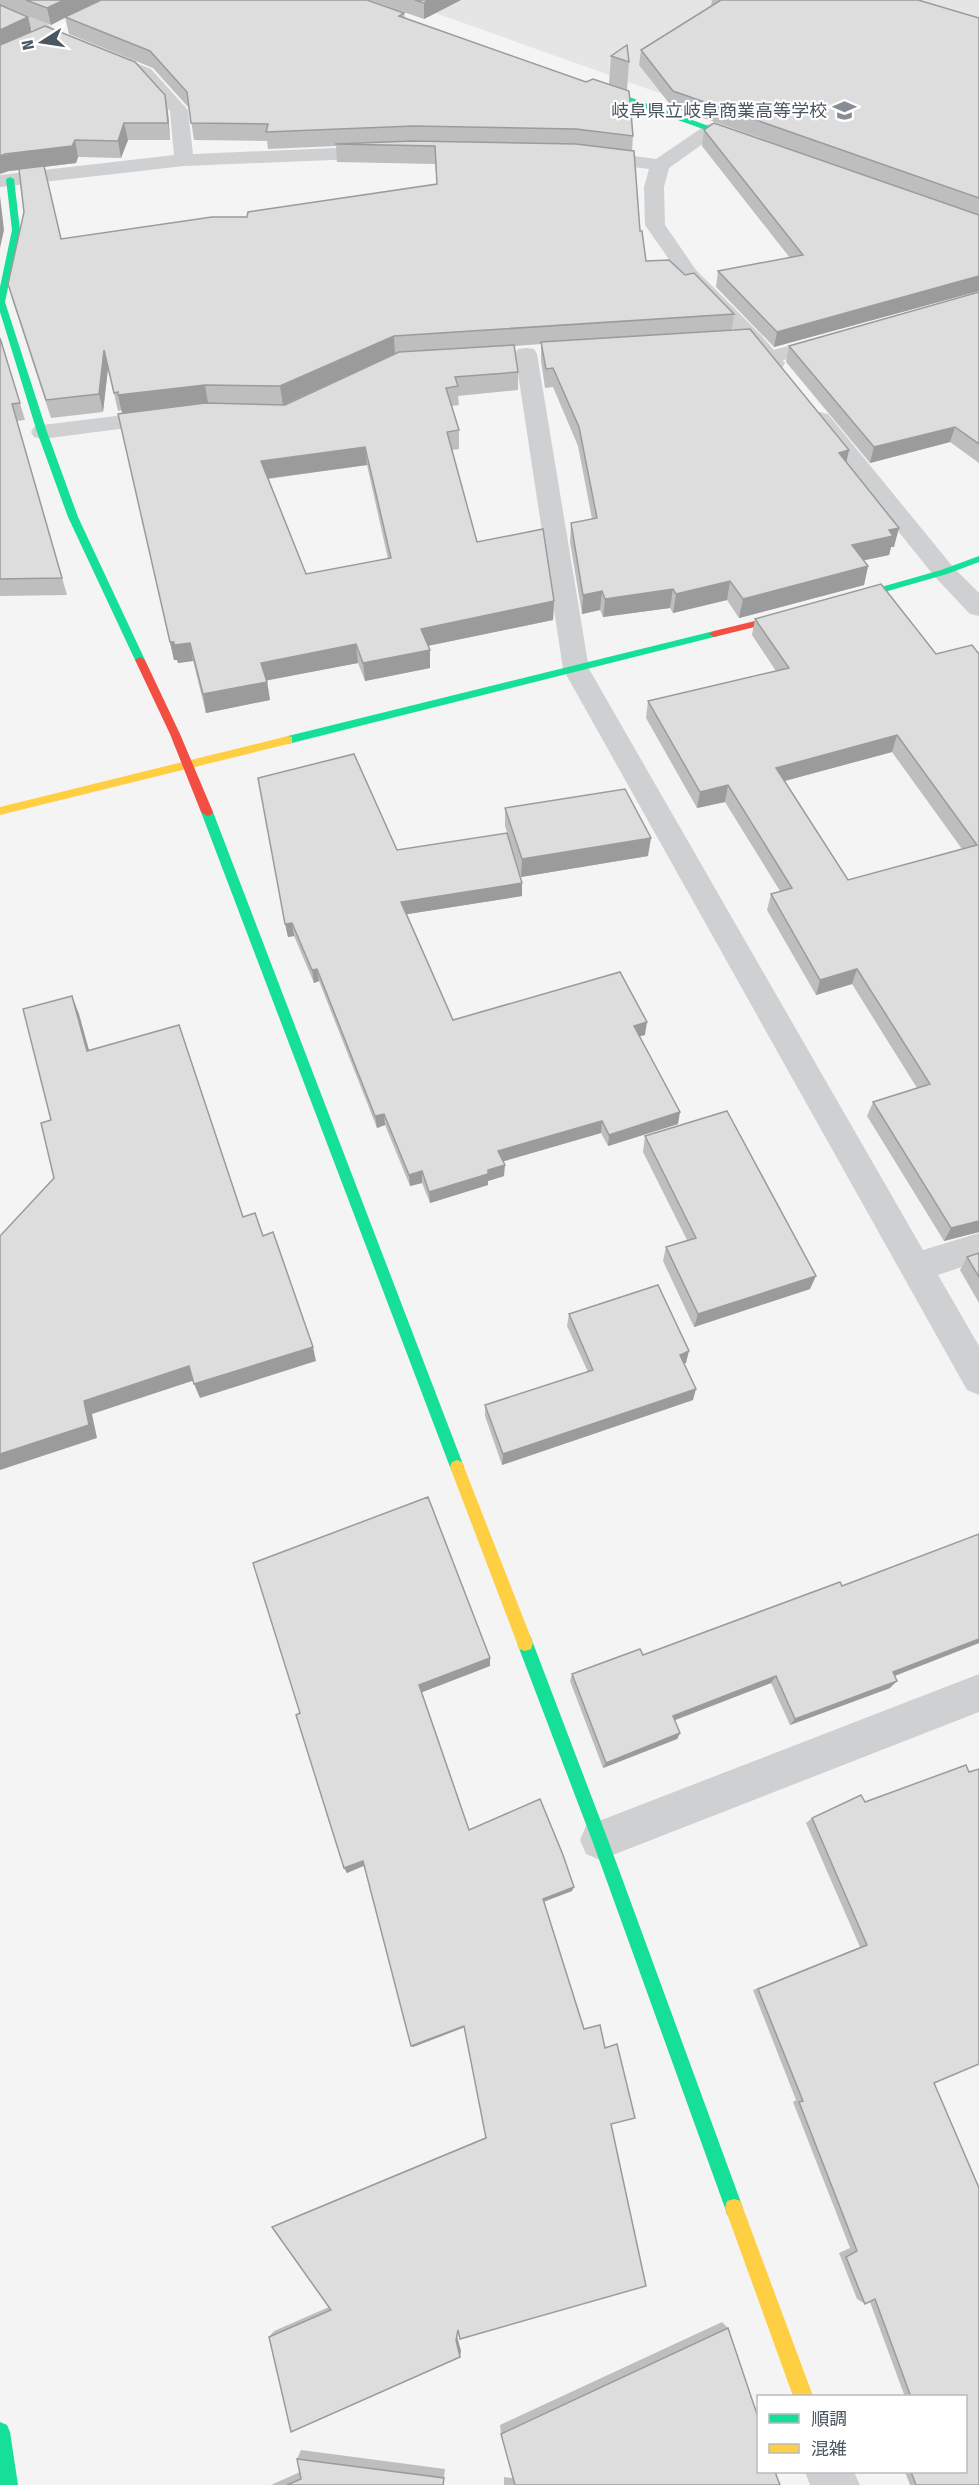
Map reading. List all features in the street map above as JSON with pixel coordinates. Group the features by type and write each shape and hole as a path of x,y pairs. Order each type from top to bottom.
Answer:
{"street":[{"path":"0,11 39,26 51,35 145,73 179,110 184,159"},
{"path":"31,44 70,25"},
{"path":"579,82 768,149"},
{"path":"712,129 660,165 654,187 655,225 689,274 754,339 785,377"},
{"path":"402,151 184,159 5,180 16,230 1,302 42,432 73,517 188,765 600,1840 801,2395"},
{"path":"575,154 660,165"},
{"path":"770,358 851,334"},
{"path":"732,340 754,339"},
{"path":"502,356 537,353 576,669 979,1379"},
{"path":"808,404 944,572 979,608"},
{"path":"42,432 184,415"},
{"path":"0,811 819,608 944,572 979,559"},
{"path":"916,1268 979,1247"},
{"path":"600,1840 979,1693"},
{"path":"0,2432 8,2485"}],"shaded area":[{"name":"岐阜県立岐阜商業高等学校","path":"398,0 979,0 979,207 441,15"}],"building":[{"path":"26,0 64,0 47,8"},
{"path":"101,0 367,0 404,13 399,16 586,82 593,79 629,91 633,136 576,129 413,126 266,132 268,124 191,123 187,92 150,51 65,17"},
{"name":"岐阜県立岐阜商業高等学校","path":"721,0 918,0 979,18 979,198 673,91 641,50"},
{"path":"0,5 28,17 0,30"},
{"path":"45,26 135,62 165,95 168,123 124,123 118,141 75,140 72,146 0,156 0,45"},
{"path":"627,45 629,62 611,56"},
{"path":"714,123 979,215 979,276 777,332 718,271 803,255 704,130"},
{"path":"413,141 576,144 634,151 640,231 642,231 646,261 669,260 685,275 694,273 734,314 394,336 280,386 205,385 118,395 118,392 114,393 104,350 99,394 46,400 8,284 24,212 19,169 44,166 61,239 212,217 247,217 248,212 437,184 435,146 335,144"},
{"path":"979,292 979,444 955,427 874,447 789,346"},
{"path":"750,329 849,450 839,453 899,528 889,530 893,536 852,545 868,566 743,599 730,581 676,594 673,589 605,599 602,591 583,595 571,523 597,518 579,427 553,368 546,369 541,342"},
{"path":"0,338 20,403 12,404 62,578 0,579"},
{"path":"514,345 518,372 455,377 458,386 446,388 459,430 447,432 477,542 543,529 554,601 421,629 430,650 363,663 356,644 261,663 267,682 203,694 190,643 174,645 174,642 170,642 118,414 205,403 285,405 399,352","holes":["365,447 391,558 306,574 261,461"]},
{"path":"881,584 936,654 972,645 979,654 979,1221 951,1228 873,1102 930,1084 857,969 820,980 771,894 792,888 728,785 700,792 648,701 789,668 755,619","holes":["897,735 977,845 848,880 776,768"]},
{"path":"354,754 397,850 507,833 522,883 401,902 453,1020 620,972 647,1022 634,1026 680,1112 609,1135 602,1121 498,1151 505,1165 488,1170 488,1174 429,1192 422,1171 409,1175 384,1114 375,1116 317,969 312,970 292,923 285,924 258,778"},
{"path":"625,789 651,838 522,859 505,808"},
{"path":"72,996 87,1051 179,1025 243,1217 255,1213 263,1236 273,1232 313,1347 194,1384 189,1366 84,1401 89,1425 0,1454 0,1236 54,1178 41,1123 51,1120 23,1009"},
{"path":"727,1111 816,1276 698,1314 666,1247 696,1238 645,1136"},
{"path":"979,1253 979,1277 967,1257"},
{"path":"658,1285 689,1351 680,1355 696,1389 503,1454 485,1405 593,1370 569,1314"},
{"path":"428,1497 490,1658 419,1685 469,1830 540,1799 563,1855 574,1887 543,1899 584,2029 600,2025 605,2048 617,2044 635,2118 611,2124 646,2286 460,2339 458,2330 456,2340 460,2357 291,2432 269,2337 331,2310 272,2227 486,2138 464,2026 411,2046 363,1861 344,1868 296,1715 300,1713 253,1563"},
{"path":"979,1534 979,1639 893,1672 897,1681 795,1719 776,1676 673,1716 680,1733 606,1763 572,1674 640,1649 643,1655 840,1582 842,1586"},
{"path":"966,1765 969,1772 979,1769 979,2064 934,2083 979,2188 979,2485 916,2485 911,2473 967,2473 967,2395 910,2395 875,2299 865,2304 846,2257 857,2251 799,2102 803,2101 758,1989 867,1945 812,1818 861,1795 865,1802"},
{"path":"728,2328 757,2414 757,2473 775,2473 780,2485 515,2485 501,2434"},
{"path":"297,2459 444,2478 443,2485 287,2485 301,2479"}],"traffic: fast":[{"path":"588,85 751,143"},
{"path":"10,179 16,230 1,302 42,432 73,517 140,660"},
{"path":"843,601 944,572 979,559"},
{"path":"288,740 714,634"},
{"path":"207,812 457,1467"},
{"path":"525,1643 600,1840 734,2208"},
{"path":"0,2432 8,2485"}],"traffic: slow":[{"path":"0,811 288,740"},
{"path":"457,1467 525,1643"},
{"path":"734,2208 803,2395"}],"traffic: jam":[{"path":"714,634 796,614"},
{"path":"140,660 175,734 207,812"}],"place":[{"name":"岐阜県立岐阜商業高等学校","path":"845,111"}]}
